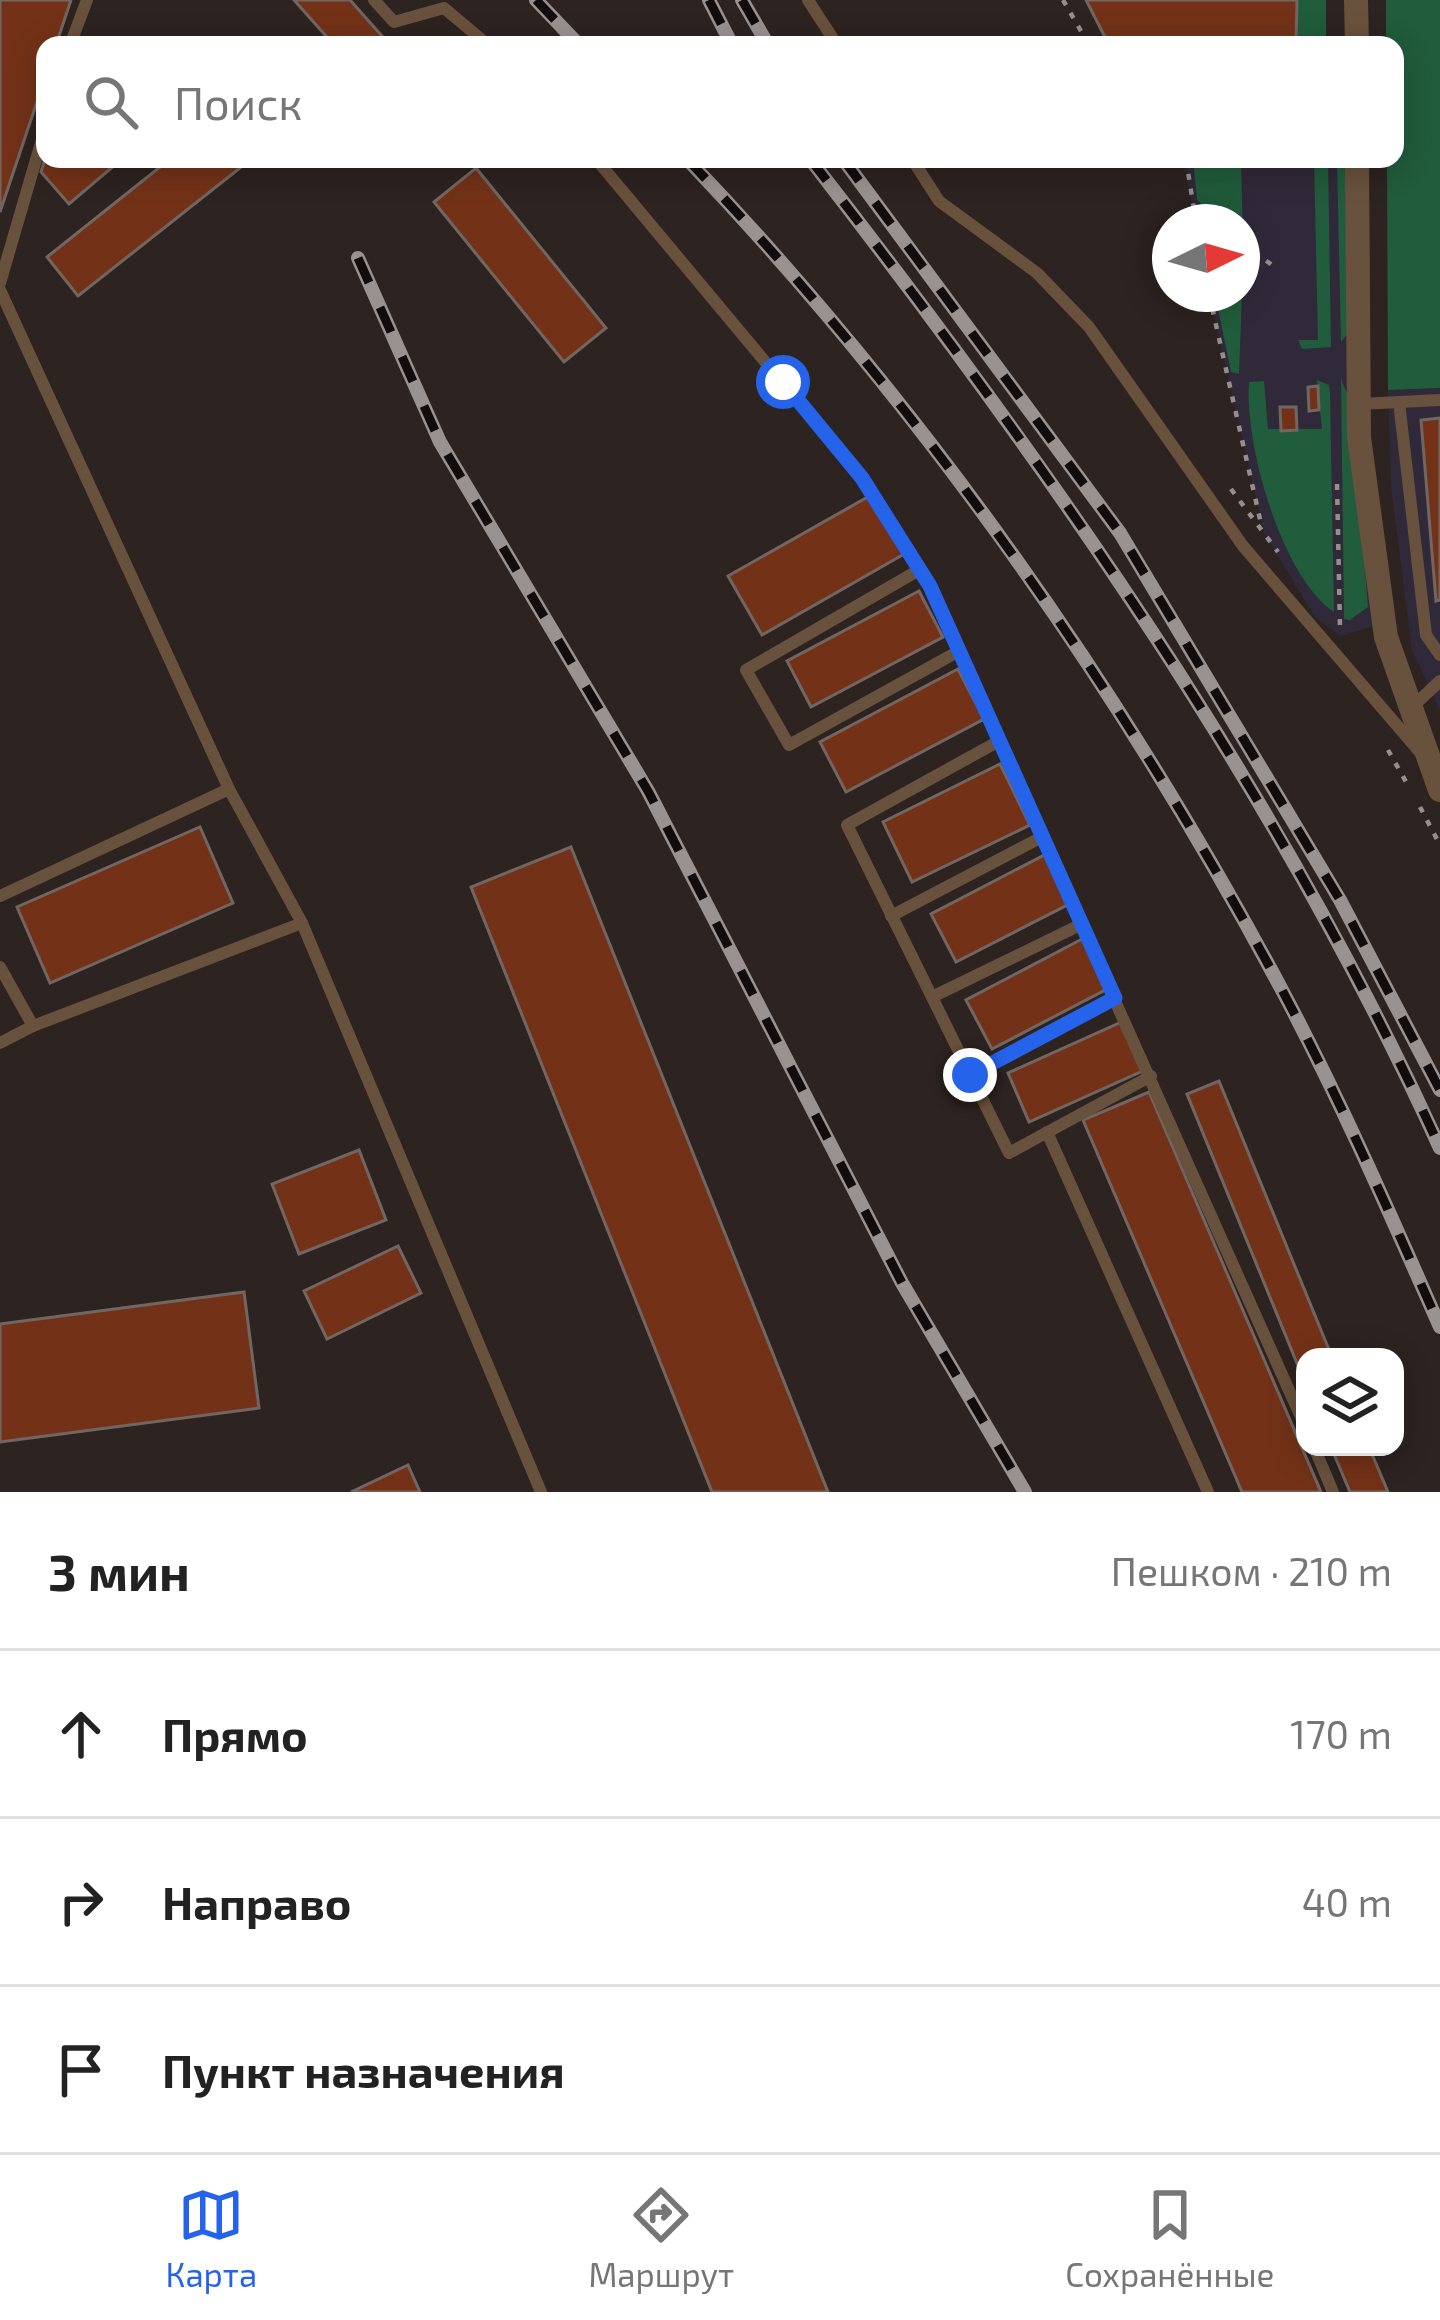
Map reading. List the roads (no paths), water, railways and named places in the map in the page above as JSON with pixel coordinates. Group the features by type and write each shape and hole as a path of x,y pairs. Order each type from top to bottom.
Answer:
{"street":[{"path":"1356,0 1357,36"},
{"path":"1357,168 1359,404 1386,637 1440,790"}],"lane":[{"path":"73,36 87,0"},
{"path":"374,0 394,22 444,8 477,36"},
{"path":"808,0 831,36"},
{"path":"36,160 0,286 229,789 302,923 541,1492"},
{"path":"604,168 862,478 919,570 1296,1406"},
{"path":"918,168 940,201 1037,273 1090,327 1244,546 1427,759"},
{"path":"1359,404 1440,400"},
{"path":"1399,402 1426,635 1440,655"},
{"path":"919,570 746,670 789,745 958,651"},
{"path":"1410,709 1440,681"},
{"path":"999,741 847,825 1009,1153 1151,1076"},
{"path":"0,896 229,789"},
{"path":"891,916 1042,837"},
{"path":"0,1043 33,1025 302,923"},
{"path":"932,998 1082,924"},
{"path":"0,967 33,1025"},
{"path":"970,1075 1115,998"},
{"path":"1047,1132 1208,1492"},
{"path":"1318,1456 1334,1492"}],"railway":[{"path":"536,0 570,36"},
{"path":"709,0 727,36"},
{"path":"742,0 763,36"},
{"path":"695,168 773,253 936,451 1085,660 1220,878 1282,990 1440,1327"},
{"path":"817,168 1072,513 1233,759 1376,1015 1440,1148"},
{"path":"850,168 1120,533 1340,900 1440,1090"},
{"path":"358,258 440,442 648,791 902,1283 1025,1492"}]}
